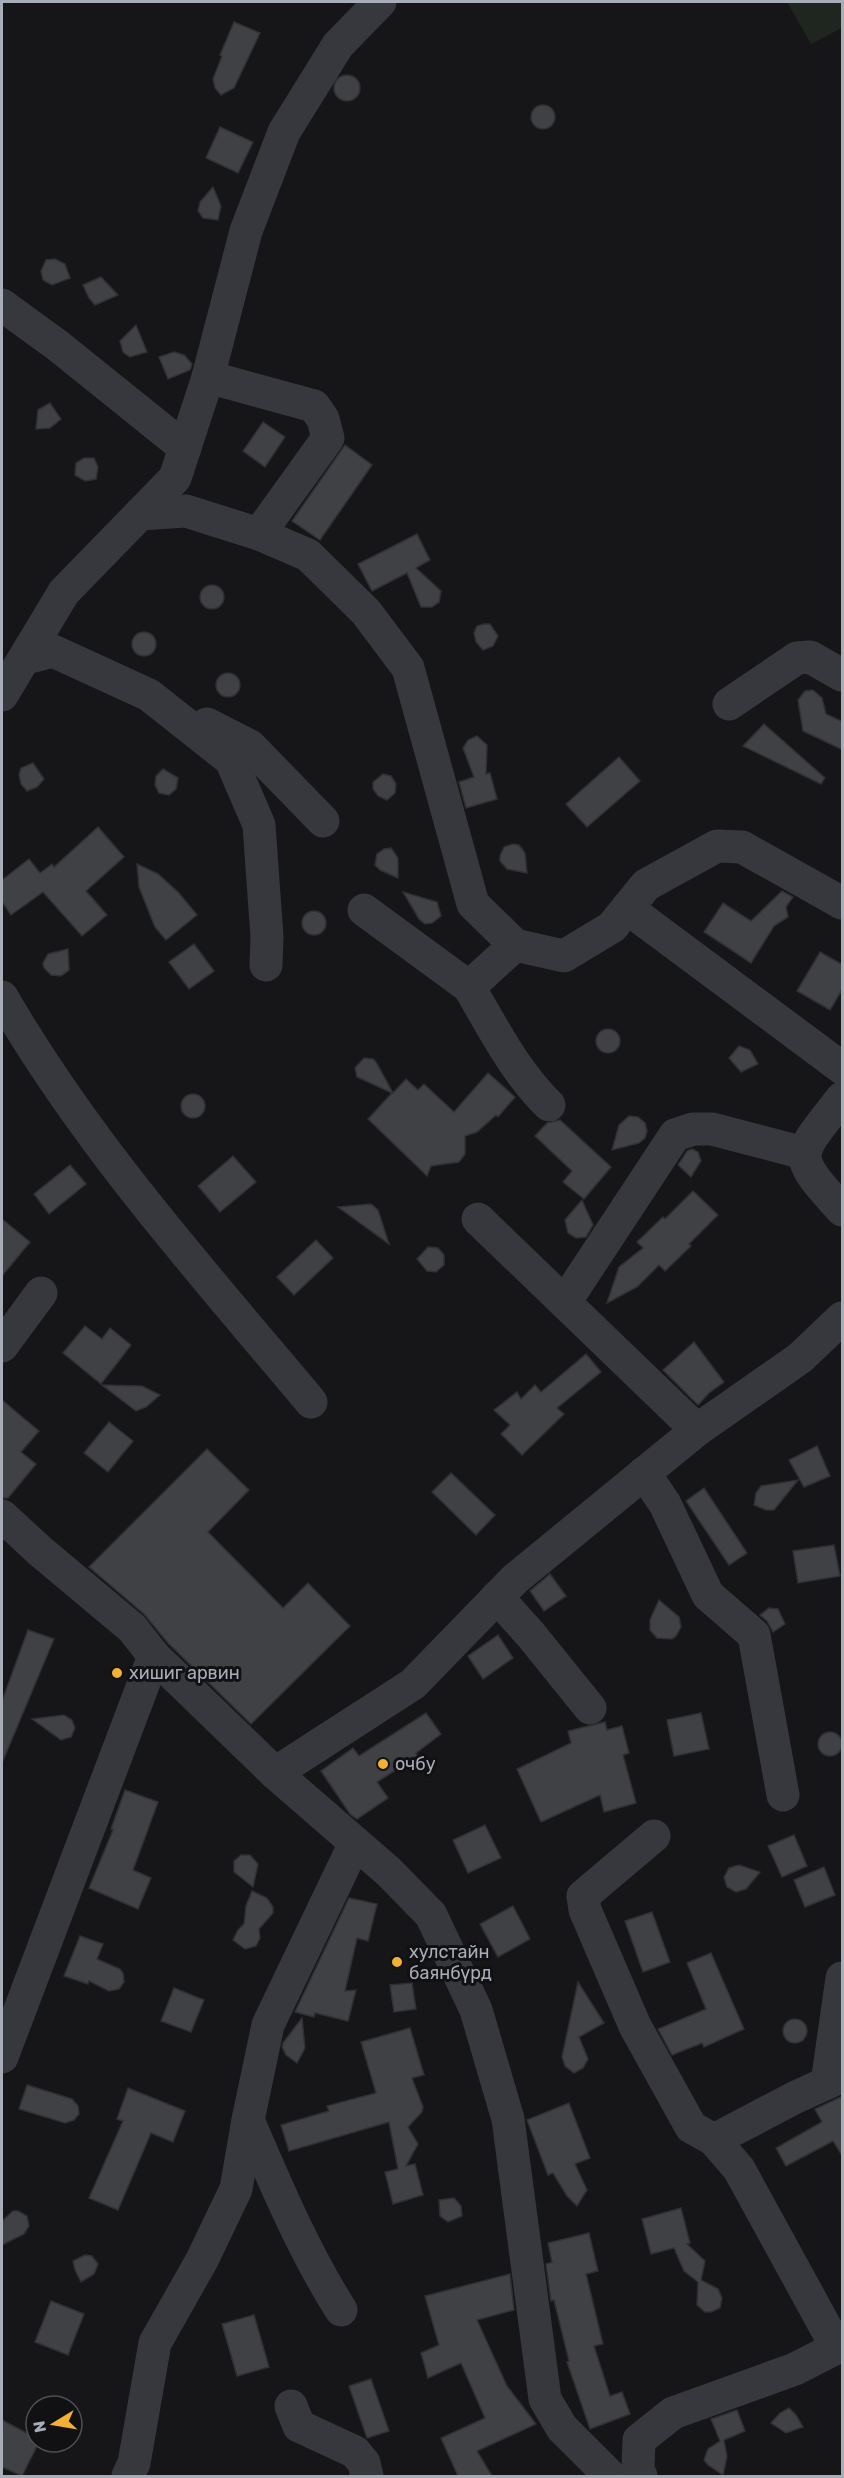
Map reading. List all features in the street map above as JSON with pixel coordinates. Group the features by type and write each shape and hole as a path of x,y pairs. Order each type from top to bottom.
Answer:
{"street":[{"path":"2,695 64,592 175,478 208,377 246,231 284,132 338,45 381,2"},
{"path":"2,305 57,345 185,448"},
{"path":"208,377 314,406 323,419 328,438 259,534"},
{"path":"140,514 186,511 259,534 308,555 366,612 408,668 473,904 515,945 564,956 612,927 646,885 717,846 742,847 843,903"},
{"path":"26,658 53,651 149,695 250,746 323,821"},
{"path":"729,704 797,658 810,657 843,675"},
{"path":"149,695 231,760 259,825 267,937 266,965"},
{"path":"627,908 843,1068"},
{"path":"364,910 469,987 511,1058 532,1088 549,1105"},
{"path":"469,987 515,945"},
{"path":"2,997 35,1054 124,1176 311,1402"},
{"path":"843,1098 811,1139 804,1153 805,1164 812,1176 843,1210"},
{"path":"565,1302 675,1135 693,1129 712,1129 804,1153"},
{"path":"478,1219 697,1430"},
{"path":"2,1346 41,1293"},
{"path":"275,1773 413,1684 515,1579 697,1430 800,1358 843,1318"},
{"path":"644,1473 664,1504 708,1595 754,1635 783,1795"},
{"path":"2,1516 39,1551 132,1628 154,1656 275,1773 389,1872 431,1915 476,2010 508,2119 545,2398 562,2428 610,2476"},
{"path":"497,1597 590,1708"},
{"path":"2,2057 154,1656"},
{"path":"641,2476 638,2469 639,2440 673,2413 795,2369 840,2347 739,2169 714,2140 691,2127 635,2026 585,1910 583,1896 654,1836"},
{"path":"128,2476 134,2463 155,2343 236,2189 268,2025 355,1843"},
{"path":"714,2140 794,2098 835,2080 843,1978"},
{"path":"248,2120 296,2229 341,2310"},
{"path":"291,2406 299,2426 355,2452 364,2463 368,2476"}],"shaded area":[{"path":"787,2 842,2 842,28 811,44"}],"building":[{"path":"234,22 260,33 234,88 221,95 215,88 213,79"},
{"path":"347,75 356,79 360,88 356,97 347,101 338,97 334,88 338,79"},
{"path":"543,105 548,106 554,112 554,122 548,128 543,129 538,128 532,122 531,117 532,112 538,106"},
{"path":"220,127 253,142 238,173 206,158"},
{"path":"213,187 221,206 218,220 203,218 198,211 200,202"},
{"path":"55,259 65,264 70,278 52,285 43,280 41,271 46,260"},
{"path":"101,277 118,295 95,305 83,285"},
{"path":"136,325 147,352 130,357 123,352 120,341"},
{"path":"174,352 184,355 192,364 190,370 168,379 159,357"},
{"path":"50,403 61,419 50,428 36,429 38,410"},
{"path":"263,422 285,437 265,467 243,451"},
{"path":"345,445 372,465 320,540 292,521"},
{"path":"84,458 94,458 98,467 96,479 85,481 75,475 76,463"},
{"path":"417,534 430,560 416,568 441,591 439,602 432,607 421,607 407,573 372,591 358,564"},
{"path":"212,585 221,588 224,597 221,606 212,609 203,606 200,597 203,588"},
{"path":"490,624 498,636 493,646 483,650 476,642 474,633 477,626"},
{"path":"144,632 153,635 156,644 153,653 144,656 135,653 132,644 135,635"},
{"path":"228,673 237,676 240,685 237,694 228,697 219,694 216,685 219,676"},
{"path":"813,690 822,698 826,714 843,722 843,750 803,731 798,700 805,691"},
{"path":"764,724 825,778 821,784 743,746"},
{"path":"477,736 487,745 486,774 490,773 497,799 466,808 459,782 474,777 463,748 468,740"},
{"path":"619,757 640,781 587,827 566,804"},
{"path":"33,763 44,779 37,787 27,791 21,784 19,775 21,768"},
{"path":"163,769 178,778 176,789 169,795 159,793 155,785 156,776"},
{"path":"383,774 391,776 396,784 395,793 387,800 378,796 373,789 373,782"},
{"path":"98,827 124,857 86,891 107,915 82,936 43,892 11,915 2,902 2,880 29,859 40,873 52,864 54,867"},
{"path":"519,845 525,853 527,873 507,869 500,861 504,847"},
{"path":"391,848 398,858 398,878 380,870 375,865 377,854 384,849"},
{"path":"137,864 158,874 178,892 197,915 166,940 155,927 139,887"},
{"path":"782,891 793,897 786,907 788,917 774,926 751,963 704,932 723,903 751,921"},
{"path":"403,892 437,902 441,916 432,923 425,924 419,919"},
{"path":"314,911 323,914 326,923 323,932 314,935 305,932 302,923 305,914"},
{"path":"194,944 214,971 189,989 169,962"},
{"path":"68,949 69,970 61,976 51,975 44,968 43,963 48,954"},
{"path":"820,952 843,965 843,988 830,1010 797,991"},
{"path":"608,1029 613,1030 619,1036 619,1046 613,1052 608,1053 603,1052 597,1046 596,1041 597,1036 603,1030"},
{"path":"739,1046 750,1050 758,1064 741,1072 729,1058"},
{"path":"364,1058 373,1059 376,1062 393,1093 406,1079 418,1090 424,1084 454,1112 488,1073 515,1097 498,1117 496,1115 477,1132 465,1136 465,1154 459,1162 431,1166 427,1176 368,1119 392,1093 357,1077 355,1068"},
{"path":"193,1094 198,1095 204,1101 204,1111 198,1117 193,1118 188,1117 182,1111 181,1106 182,1101 188,1095"},
{"path":"629,1116 638,1117 645,1123 647,1131 645,1138 639,1143 612,1150 619,1125"},
{"path":"560,1120 611,1167 584,1199 563,1182 572,1171 535,1136 547,1123"},
{"path":"692,1149 698,1152 701,1161 691,1177 678,1165 687,1151"},
{"path":"233,1156 256,1182 220,1212 198,1186"},
{"path":"70,1165 86,1184 49,1214 34,1194"},
{"path":"693,1191 718,1215 665,1271 659,1265 637,1287 607,1303 619,1267 643,1248 637,1242 663,1217 665,1219"},
{"path":"582,1200 593,1225 586,1237 576,1238 568,1233 565,1220"},
{"path":"371,1204 378,1210 389,1244 338,1207"},
{"path":"2,1219 30,1242 2,1276"},
{"path":"316,1240 333,1258 294,1295 277,1277"},
{"path":"428,1247 438,1248 444,1255 444,1265 436,1272 427,1271 417,1259"},
{"path":"85,1326 102,1339 110,1328 131,1345 101,1384 63,1353"},
{"path":"694,1342 724,1382 698,1405 663,1370"},
{"path":"586,1354 601,1372 557,1408 564,1414 522,1455 501,1434 510,1425 494,1410 517,1392 521,1399 535,1385 541,1392"},
{"path":"102,1385 142,1386 160,1395 146,1407 136,1411"},
{"path":"2,1400 39,1431 21,1452 36,1464 8,1498 2,1498"},
{"path":"109,1422 133,1441 108,1472 84,1453"},
{"path":"817,1446 830,1476 804,1487 789,1460"},
{"path":"207,1449 249,1490 208,1532 283,1608 308,1583 350,1626 251,1724 168,1643 144,1614 89,1567"},
{"path":"451,1473 495,1515 476,1535 432,1492"},
{"path":"798,1480 774,1510 766,1510 754,1505 756,1493 761,1486"},
{"path":"704,1488 747,1553 729,1565 686,1501"},
{"path":"834,1545 840,1576 798,1583 793,1551"},
{"path":"550,1574 566,1596 544,1611 530,1591"},
{"path":"659,1600 679,1617 681,1627 672,1639 657,1638 650,1630 650,1620"},
{"path":"769,1608 778,1609 785,1624 773,1632 767,1621 760,1615"},
{"path":"28,1630 54,1639 2,1763 2,1701"},
{"path":"498,1635 513,1658 483,1679 468,1656"},
{"path":"426,1713 441,1734 416,1753 418,1756 377,1782 388,1798 357,1819 350,1814 321,1771 353,1748 359,1756"},
{"path":"701,1713 709,1749 674,1756 667,1720"},
{"path":"64,1715 72,1720 75,1728 71,1737 61,1740 32,1719"},
{"path":"605,1722 607,1730 622,1726 629,1753 623,1755 636,1803 604,1812 600,1795 541,1822 517,1769 571,1743 568,1731"},
{"path":"830,1732 839,1735 842,1744 839,1753 830,1756 821,1753 818,1744 821,1735"},
{"path":"125,1790 158,1802 133,1870 151,1878 138,1909 89,1888 113,1830 111,1829"},
{"path":"485,1825 501,1858 468,1873 453,1840"},
{"path":"794,1835 807,1866 782,1877 768,1846"},
{"path":"241,1855 250,1855 258,1864 253,1887 234,1872 234,1861"},
{"path":"739,1865 760,1872 746,1889 736,1892 727,1887 724,1877 729,1868"},
{"path":"824,1867 835,1895 805,1907 794,1880"},
{"path":"252,1891 267,1898 273,1907 273,1913 259,1929 260,1938 256,1946 245,1949 233,1940 244,1924 246,1906"},
{"path":"349,1898 377,1904 368,1941 357,1938 345,1991 356,1990 348,2021 315,2013 314,2017 295,2012"},
{"path":"513,1906 530,1939 498,1957 480,1924"},
{"path":"652,1912 670,1962 643,1972 625,1921"},
{"path":"80,1936 103,1944 97,1959 120,1969 123,1973 124,1982 119,1989 109,1991 89,1981 88,1984 64,1976"},
{"path":"711,1953 744,2029 704,2047 702,2043 672,2055 658,2029 706,2009 687,1963"},
{"path":"578,1982 604,2023 579,2037 588,2059 583,2068 574,2073 565,2066 562,2057"},
{"path":"412,1983 416,2009 394,2012 390,1985"},
{"path":"174,1988 204,2000 191,2032 161,2021"},
{"path":"302,2018 305,2048 297,2063 286,2055 282,2047"},
{"path":"795,2019 804,2022 807,2031 804,2040 795,2043 786,2040 783,2031 786,2022"},
{"path":"410,2028 424,2075 412,2078 423,2107 422,2112 408,2127 418,2144 406,2166 415,2164 423,2195 393,2204 385,2172 398,2169 389,2122 289,2151 281,2125 329,2111 327,2106 376,2093 361,2042"},
{"path":"27,2085 72,2099 78,2106 79,2114 74,2120 65,2123 19,2109"},
{"path":"128,2088 185,2111 173,2142 151,2133 118,2210 89,2198 123,2121 117,2119"},
{"path":"843,2096 843,2157 833,2141 786,2166 776,2148 822,2122 815,2109"},
{"path":"569,2103 590,2158 575,2164 587,2190 577,2206 567,2196 553,2173 548,2175 527,2120"},
{"path":"454,2198 461,2206 462,2216 448,2222 440,2216 439,2200"},
{"path":"681,2208 690,2243 687,2244 705,2261 701,2280 718,2289 722,2298 720,2308 711,2312 705,2312 697,2305 698,2282 684,2271 674,2248 651,2254 642,2219"},
{"path":"13,2211 27,2216 29,2226 24,2234 2,2245 2,2221"},
{"path":"589,2233 598,2271 586,2274 603,2344 594,2346 610,2396 622,2392 630,2414 590,2429 567,2362 569,2361 554,2300 551,2301 546,2264 552,2262 548,2243"},
{"path":"85,2255 92,2256 98,2264 94,2274 81,2282 73,2261"},
{"path":"510,2274 514,2310 477,2320 507,2386 536,2424 477,2451 492,2476 458,2476 441,2438 485,2418 461,2363 428,2378 421,2353 439,2345 425,2296"},
{"path":"51,2301 84,2314 68,2355 35,2342"},
{"path":"254,2315 269,2367 237,2376 222,2324"},
{"path":"371,2379 389,2431 367,2438 349,2386"},
{"path":"789,2408 803,2427 786,2433 771,2423 780,2413"},
{"path":"737,2410 745,2431 724,2440 727,2457 723,2475 704,2460 708,2449 720,2441 711,2419"},
{"path":"2,2420 24,2432 24,2454 33,2454 22,2476 2,2467"}],"place":[{"name":"хишиг арвин","path":"117,1673"},
{"name":"очбу","path":"383,1764"},
{"name":"хулстайн баянбүрд","path":"397,1962"}]}
